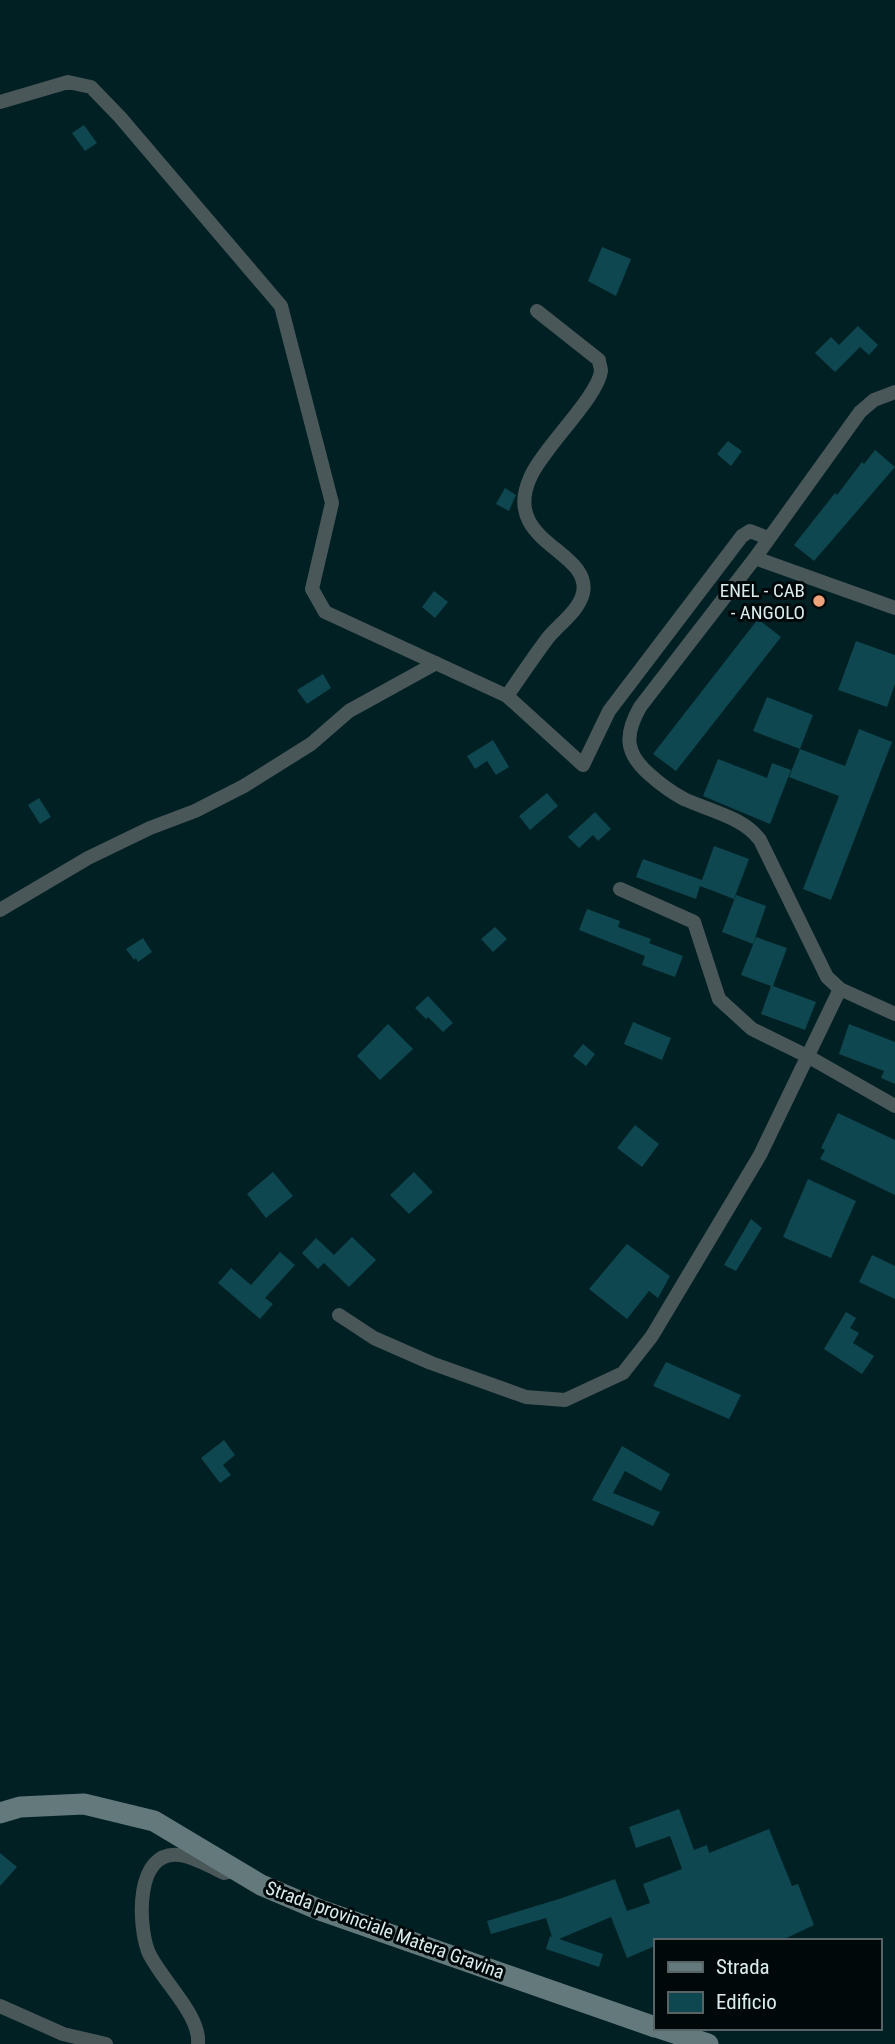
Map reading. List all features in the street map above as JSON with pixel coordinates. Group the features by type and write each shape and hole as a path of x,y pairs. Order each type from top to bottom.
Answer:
{"main road":[{"name":"Strada provinciale Matera Gravina","path":"0,1813 20,1807 84,1804 154,1821 261,1885 320,1910 654,2027"},
{"name":"Strada provinciale Matera Gravina","path":"663,2030 708,2044"}],"street":[{"path":"0,102 68,82 91,87 281,306 332,503 312,589 325,612 507,696 583,765 609,711 742,536 750,531 768,538"},
{"path":"507,696 549,636 581,600 584,589 582,576 531,526 526,519 525,500 528,479 539,460 581,407 601,371 599,360 537,311"},
{"path":"895,392 874,400 860,412 755,558 640,707 631,722 628,741 633,758 665,789 749,826 755,832 827,977 840,989 895,1014"},
{"path":"755,558 895,608"},
{"path":"0,910 88,858 150,828 195,811 244,786 311,744 349,711 436,663"},
{"path":"620,889 694,922 719,999 752,1029 895,1107"},
{"path":"339,1315 374,1338 431,1363 526,1397 565,1400 622,1373 652,1336 760,1155 840,989"},
{"path":"198,2044 194,2022 149,1952 143,1930 142,1900 146,1872 163,1857 179,1855 224,1873 240,1870"},
{"path":"0,2006 63,2034 106,2044"}],"building":[{"path":"84,125 97,143 85,151 72,133"},
{"path":"602,247 631,259 616,296 588,281"},
{"path":"858,326 878,345 869,355 860,347 835,372 815,353 831,337 839,345"},
{"path":"728,441 742,451 731,466 717,454"},
{"path":"875,450 895,467 814,561 794,545 835,493 837,495 862,462 864,464"},
{"path":"505,488 516,495 509,511 496,504"},
{"path":"434,591 448,602 435,618 422,607"},
{"path":"758,619 781,637 676,771 653,754"},
{"path":"856,641 895,655 895,684 887,707 838,690"},
{"path":"323,674 331,688 307,704 297,690"},
{"path":"767,697 813,715 800,749 753,731"},
{"path":"859,729 892,742 831,900 803,889 839,796 789,777 800,749 845,766"},
{"path":"493,740 509,767 496,775 487,761 475,769 467,756"},
{"path":"718,759 767,778 772,763 791,770 770,824 703,796"},
{"path":"547,793 558,806 530,830 519,816"},
{"path":"39,798 51,817 40,824 28,805"},
{"path":"595,812 611,829 598,841 593,835 579,848 568,837"},
{"path":"714,846 749,859 734,899 700,886 696,899 636,877 643,859 702,880"},
{"path":"736,895 766,906 753,944 722,932"},
{"path":"587,909 620,921 618,927 651,939 649,943 683,956 675,977 642,965 645,956 579,930"},
{"path":"495,927 507,939 493,952 481,939"},
{"path":"756,937 787,948 773,986 816,1002 805,1030 761,1014 771,986 741,975"},
{"path":"143,938 152,952 138,962 126,949"},
{"path":"428,996 453,1023 443,1032 415,1008"},
{"path":"633,1022 671,1038 662,1060 624,1044"},
{"path":"388,1024 413,1049 380,1080 357,1056"},
{"path":"849,1024 895,1042 895,1084 881,1078 884,1071 839,1054"},
{"path":"583,1044 595,1054 586,1066 573,1056"},
{"path":"838,1113 895,1140 895,1195 820,1159 825,1150 821,1148"},
{"path":"635,1125 659,1144 642,1167 617,1148"},
{"path":"273,1172 293,1196 266,1218 247,1194"},
{"path":"414,1172 433,1192 409,1214 390,1195"},
{"path":"808,1179 856,1201 831,1258 783,1237"},
{"path":"751,1219 762,1228 736,1271 724,1265"},
{"path":"352,1237 376,1260 349,1287 324,1263 318,1269 302,1253 316,1238 334,1255"},
{"path":"627,1244 670,1276 658,1298 649,1291 627,1319 589,1289"},
{"path":"280,1252 295,1265 265,1298 273,1304 260,1319 218,1283 231,1268 251,1285"},
{"path":"872,1255 895,1266 895,1299 859,1282"},
{"path":"846,1312 856,1318 850,1328 859,1333 853,1343 874,1356 862,1374 824,1349"},
{"path":"666,1362 741,1395 729,1419 653,1386"},
{"path":"224,1440 235,1455 223,1465 231,1475 220,1483 201,1458"},
{"path":"622,1446 670,1474 661,1491 625,1471 613,1493 660,1512 653,1526 592,1500"},
{"path":"679,1809 694,1850 707,1845 709,1853 769,1829 792,1886 798,1884 814,1925 784,1939 654,1939 654,1946 627,1958 611,1917 559,1939 603,1954 599,1967 546,1949 550,1936 552,1937 546,1918 491,1934 487,1921 615,1879 627,1911 650,1903 643,1884 682,1869 670,1836 636,1848 629,1827"},
{"path":"0,1853 17,1867 0,1886"}],"place":[{"name":"ENEL - CAB - ANGOLO","path":"819,601"}]}
